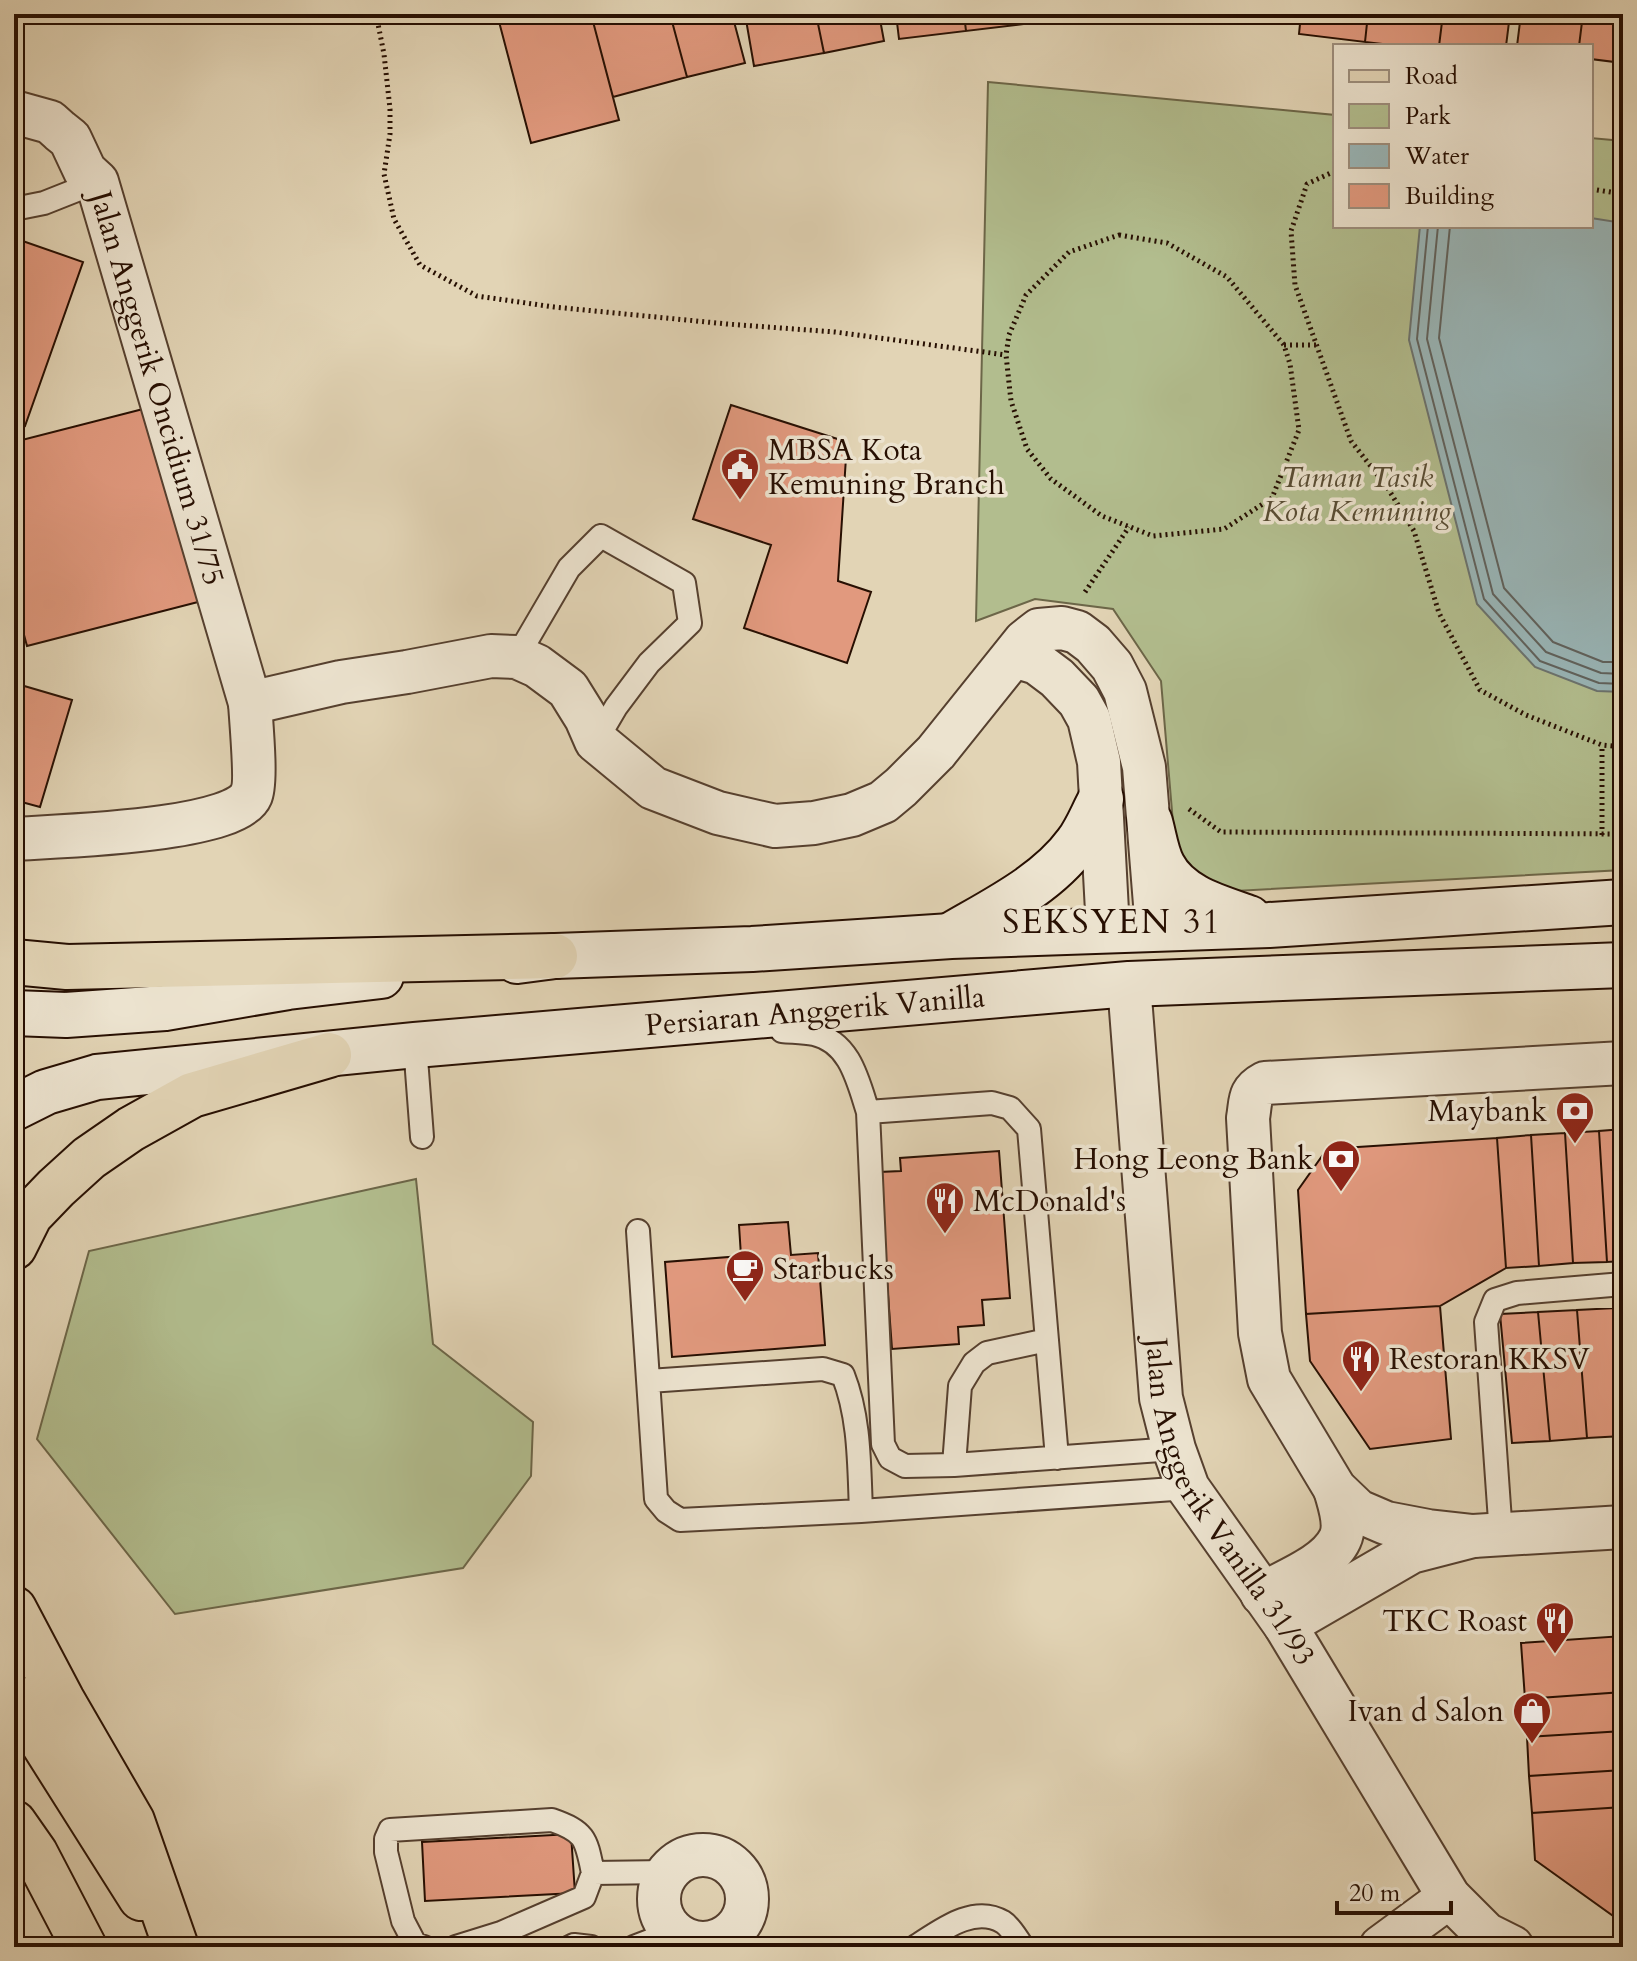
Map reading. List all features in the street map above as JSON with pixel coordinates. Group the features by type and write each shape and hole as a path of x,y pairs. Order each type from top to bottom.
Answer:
{"main road":[{"path":"951,936 1051,872 1078,842 1101,799"},
{"path":"1150,822 1162,865 1177,886 1212,905 1269,925"},
{"name":"Persiaran Anggerik Vanilla","path":"14,1013 66,1015 165,1008 288,987 555,956 752,949 951,936 1269,925 1623,902"},
{"path":"1095,931 1095,935 1116,950 1123,961 1129,984"},
{"path":"14,962 67,967 555,956"},
{"name":"Persiaran Anggerik Vanilla","path":"14,1108 46,1092 97,1077 664,1022 1129,984 1623,965"},
{"path":"14,1247 30,1215 56,1188 89,1158 131,1129 192,1095 329,1055"},
{"path":"14,1609 132,1821 174,1947"},
{"path":"14,1697 174,1947"},
{"path":"14,1823 35,1853 84,1947"}],"street":[{"name":"Jalan Anggerik Oncidium 31/75","path":"14,112 50,122 70,139 85,171 97,182 260,700 252,794 237,809 211,819 147,829 14,839"},
{"path":"260,700 341,682 491,656 517,657 537,666 568,689 596,741 653,788 718,813 775,826 826,821 852,815 883,802 936,752 1025,641 1039,630 1062,628 1077,632 1093,644 1112,666 1125,691 1144,767 1157,929"},
{"path":"1014,656 1037,663 1057,678 1079,701 1089,719 1099,762 1101,799 1095,931"},
{"name":"Jalan Anggerik Vanilla 31/93","path":"1129,984 1161,1398 1188,1488 1274,1610 1449,1897 1489,1943"},
{"path":"1623,1063 1265,1083 1255,1088 1251,1095 1248,1118 1260,1333 1269,1379 1335,1489 1358,1511 1386,1523 1428,1531 1487,1535 1623,1527"},
{"path":"1274,1610 1326,1559 1341,1538 1342,1516 1335,1489"},
{"path":"1274,1610 1411,1552 1487,1535"},
{"path":"697,1855 714,1856 731,1864 742,1877 748,1893 747,1910 739,1926 726,1938 698,1941 665,1922 658,1896 667,1872 680,1861 697,1855"},
{"path":"1381,1947 1449,1897"}],"lane":[{"path":"14,209 44,203 97,182"},
{"path":"517,657 569,568 601,536 684,583 690,623 649,663 616,707 596,741"},
{"path":"664,1022 815,1034 837,1044 854,1069 868,1112 883,1444 890,1458 905,1466 954,1465 1174,1449"},
{"path":"415,1045 422,1137"},
{"path":"868,1112 992,1103 1010,1108 1029,1129 1057,1458"},
{"path":"638,1231 656,1499 666,1511 680,1520 1188,1488"},
{"path":"1487,1535 1486,1322 1495,1300 1517,1293 1623,1284"},
{"path":"954,1465 960,1386 974,1363 987,1353 1047,1340"},
{"path":"649,1381 823,1369 843,1375 851,1396 858,1435 861,1511"},
{"path":"424,1947 415,1944 403,1921 386,1852 390,1830 552,1820 572,1827 587,1842 593,1873 584,1897 501,1933 456,1947"},
{"path":"593,1873 667,1872"},
{"path":"915,1947 949,1925 977,1916 1005,1923 1023,1947"},
{"path":"634,1947 698,1941"},
{"path":"570,1947 591,1947"}],"path":[{"path":"376,14 390,109 384,174 394,219 420,265 477,296 586,311 835,332 1006,355"},
{"path":"1333,172 1307,184 1291,231 1295,285 1351,441 1387,487 1414,531 1439,613 1480,690 1526,715 1602,745 1623,747"},
{"path":"1593,189 1623,194"},
{"path":"1119,235 1167,243 1227,277 1284,345 1290,364 1299,430 1272,498 1224,529 1153,536 1102,516 1051,479 1027,449 1011,401 1006,355 1009,335 1026,295 1069,252 1119,235"},
{"path":"1284,345 1317,345"},
{"path":"1062,628 1129,527"},
{"path":"1602,745 1602,835"},
{"path":"1144,767 1195,815 1221,832 1623,834"}],"green space":[{"name":"Taman Tasik Kota Kemuning","path":"988,82 1333,115 1333,228 1593,228 1593,138 1623,141 1623,870 1179,894 1161,681 1113,609 1035,599 976,621"},
{"path":"416,1179 433,1344 533,1422 531,1476 463,1568 175,1614 37,1439 89,1251"}],"water":[{"path":"1593,218 1623,223 1623,692 1597,691 1535,667 1477,604 1409,340 1420,228 1593,228"}],"building":[{"path":"497,14 591,14 619,120 531,143"},
{"path":"591,14 670,14 687,77 613,97"},
{"path":"670,14 732,14 745,63 687,77"},
{"path":"745,14 816,14 824,53 754,66"},
{"path":"816,14 879,14 884,41 824,53"},
{"path":"896,14 964,14 966,31 899,39"},
{"path":"964,14 1047,14 1048,21 966,31"},
{"path":"1059,14 1126,14 1126,18 1059,19"},
{"path":"1301,14 1368,14 1365,42 1299,34"},
{"path":"1368,14 1443,14 1439,44 1365,42"},
{"path":"1443,14 1510,14 1506,44 1439,44"},
{"path":"1521,14 1583,14 1579,44 1517,44"},
{"path":"1583,14 1623,14 1623,63 1593,59 1593,44 1579,44"},
{"path":"14,238 83,262 25,426 14,422"},
{"path":"731,405 847,442 838,581 871,592 847,663 744,628 771,545 693,519"},
{"path":"147,408 198,602 27,646 14,598 14,442"},
{"path":"14,683 72,700 40,807 14,800"},
{"path":"1623,1129 1623,1261 1607,1262 1599,1131"},
{"path":"1599,1131 1607,1262 1573,1263 1565,1133"},
{"path":"1565,1133 1573,1263 1539,1266 1531,1135"},
{"path":"1531,1135 1539,1266 1506,1268 1497,1138"},
{"path":"1497,1138 1506,1268 1440,1306 1306,1314 1298,1190 1327,1149"},
{"name":"McDonald's","path":"999,1151 1010,1298 982,1300 984,1325 958,1327 959,1344 892,1349 879,1172 901,1171 900,1158"},
{"name":"Starbucks","path":"788,1222 791,1255 818,1253 825,1345 672,1357 665,1262 741,1256 739,1225"},
{"path":"1440,1306 1451,1439 1370,1449 1310,1361 1306,1314"},
{"path":"1616,1308 1623,1436 1587,1438 1577,1310"},
{"path":"1616,1308 1623,1308 1623,1406"},
{"path":"1577,1310 1587,1438 1550,1441 1538,1312"},
{"path":"1538,1312 1550,1441 1512,1443 1500,1314"},
{"path":"1623,1636 1623,1692 1525,1699 1521,1643"},
{"path":"1623,1692 1623,1731 1527,1737 1525,1699"},
{"path":"1623,1731 1623,1770 1529,1776 1527,1737"},
{"path":"1623,1770 1623,1807 1532,1813 1529,1776"},
{"path":"1623,1807 1623,1923 1535,1860 1532,1813"},
{"path":"571,1834 575,1893 425,1901 422,1842"}],"place":[{"name":"MBSA Kota Kemuning Branch","path":"740,501"},
{"name":"Maybank","path":"1575,1145"},
{"name":"Hong Leong Bank","path":"1341,1193"},
{"name":"McDonald's","path":"945,1235"},
{"name":"Starbucks","path":"745,1303"},
{"name":"Restoran KKSV","path":"1361,1393"},
{"name":"TKC Roast","path":"1555,1655"},
{"name":"Ivan d Salon","path":"1532,1745"}],"district":[{"name":"SEKSYEN 31","path":"1112,921"}]}
